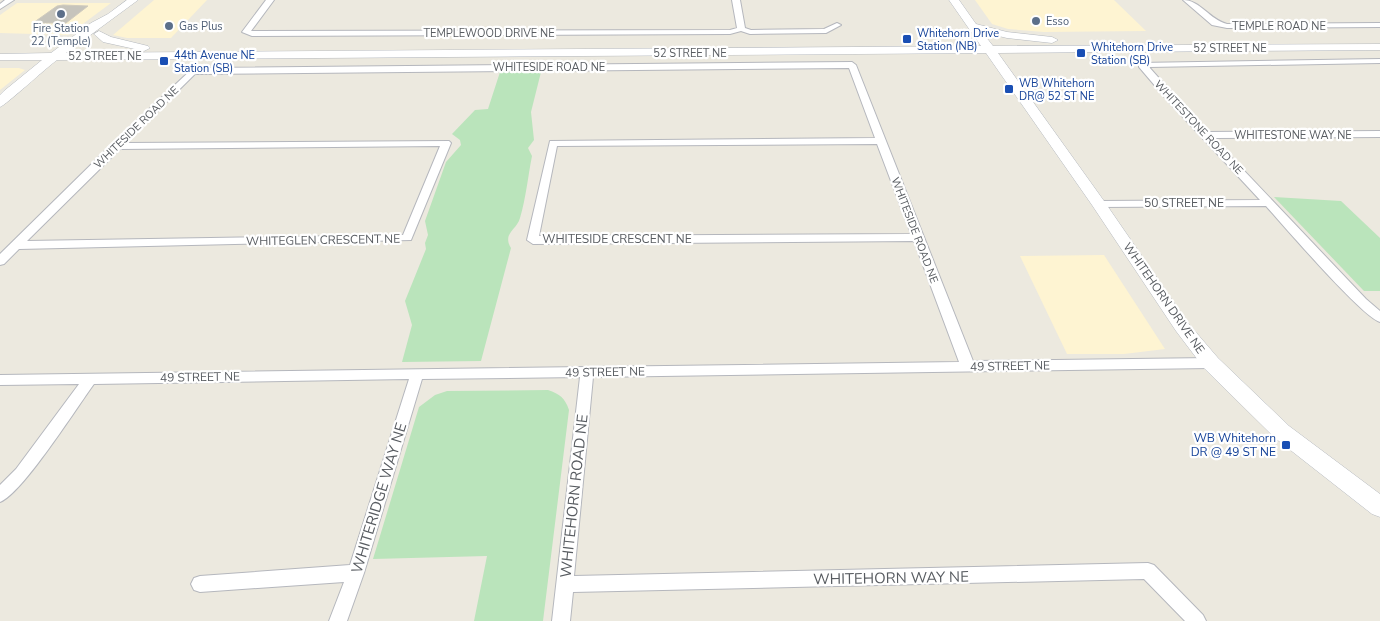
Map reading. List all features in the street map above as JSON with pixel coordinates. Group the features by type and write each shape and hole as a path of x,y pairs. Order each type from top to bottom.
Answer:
{"main road":[{"path":"0,105 22,94 95,25 112,16 133,0"},
{"name":"WHITEHORN DRIVE NE","path":"954,0 1099,204 1182,327 1211,363 1282,432 1380,507"},
{"path":"67,52 80,48 99,34 110,25 112,16"},
{"path":"972,26 1002,34 1055,41"},
{"path":"99,34 107,40 144,48"},
{"name":"52 STREET NE","path":"0,49 67,52 990,52 1055,41 1380,38"},
{"name":"52 STREET NE","path":"80,48 990,52 1380,47"},
{"path":"937,51 977,56 990,52"},
{"name":"52 STREET NE","path":"0,59 54,57 67,52"},
{"path":"0,105 8,94 54,57"},
{"path":"0,59 28,65 36,71"}],"street":[{"path":"0,6 10,0"},
{"name":"TEMPLEWOOD DRIVE NE","path":"270,0 246,32 252,34 730,32 741,29"},
{"path":"736,0 741,29 750,32 826,31 837,25"},
{"name":"TEMPLE ROAD NE","path":"1186,0 1215,24 1226,26 1380,25"},
{"name":"WHITESTONE ROAD NE","path":"1380,61 1142,65 1170,98 1362,302 1380,318"},
{"name":"WHITESIDE ROAD NE","path":"0,261 115,146 193,72 852,65 968,367"},
{"name":"WHITESTONE WAY NE","path":"1206,136 1380,134"},
{"name":"WHITESIDE CRESCENT NE","path":"881,142 553,143 533,240 918,237"},
{"name":"WHITEGLEN CRESCENT NE","path":"16,245 407,238 446,143 115,146"},
{"name":"50 STREET NE","path":"1099,204 1270,203"},
{"name":"49 STREET NE","path":"0,380 1211,363"},
{"name":"WHITEHORN ROAD NE","path":"561,621 587,372"},
{"name":"WHITERIDGE WAY NE","path":"338,621 356,573 417,374"},
{"path":"0,495 21,474 90,379"},
{"name":"WHITEHORN WAY NE","path":"565,584 1148,571 1197,621"},
{"path":"200,584 356,573"}],"shaded area":[{"path":"154,0 207,0 171,38 127,38 113,35"},
{"path":"975,0 1114,0 1146,31 1044,32 1008,29 992,24"},
{"path":"17,3 111,3 68,35 0,33 0,15"},
{"path":"0,68 19,68 25,70 0,90"},
{"path":"1104,255 1165,349 1124,354 1067,354 1020,256"}],"green space":[{"path":"500,72 541,72 531,112 534,140 528,148 532,156 524,203 520,218 509,235 508,239 511,248 481,361 402,362 412,325 405,301 426,249 425,243 428,235 425,221 446,162 461,145 460,140 452,134 475,110 488,109"},
{"path":"1274,197 1341,201 1380,238 1380,291 1364,291"},
{"path":"548,390 562,397 569,410 543,621 474,621 487,556 373,559 419,407 435,395 447,391"}],"building":[{"name":"Fire Station 22 (Temple)","path":"57,6 88,6 66,23 33,23"}],"place":[{"name":"Fire Station 22 (Temple)","path":"61,14"},
{"name":"Esso","path":"1036,21"},
{"name":"Gas Plus","path":"169,26"},
{"name":"Whitehorn Drive Station (NB)","path":"907,39"},
{"name":"Whitehorn Drive Station (SB)","path":"1081,53"},
{"name":"44th Avenue NE Station (SB)","path":"164,61"},
{"name":"WB Whitehorn DR@ 52 ST NE","path":"1009,89"},
{"name":"WB Whitehorn DR @ 49 ST NE","path":"1286,445"}]}
